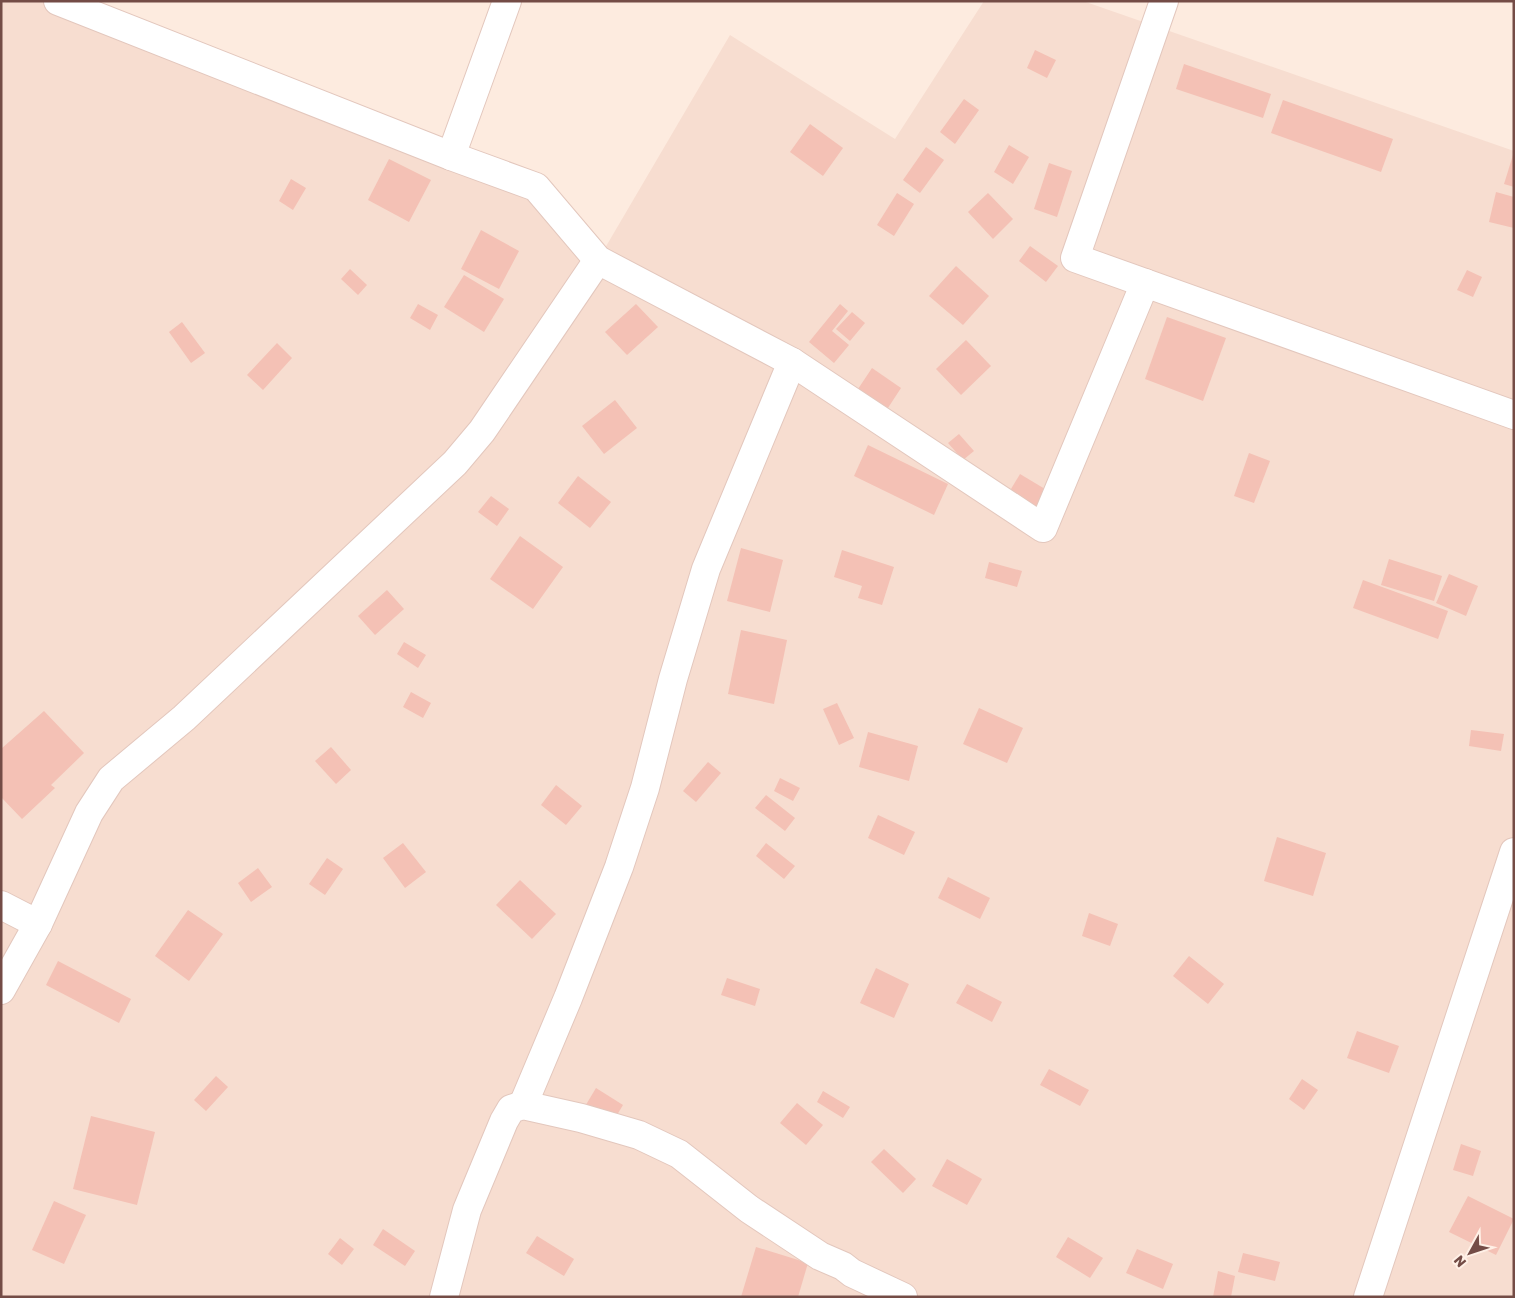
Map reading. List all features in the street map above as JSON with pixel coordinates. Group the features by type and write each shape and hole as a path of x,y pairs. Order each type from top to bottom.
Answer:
{"street":[{"path":"58,1 451,156 536,187 598,260 792,362 1043,528 1146,283"},
{"path":"451,156 506,1"},
{"path":"1164,1 1075,258 1514,415"},
{"path":"1,990 38,924 88,813 111,779 184,718 455,463 482,431 598,260"},
{"path":"523,1105 568,998 619,867 645,788 673,679 706,569 792,362"},
{"path":"1368,1297 1514,852"},
{"path":"1,905 38,924"},
{"path":"444,1297 467,1210 500,1129 511,1109 523,1105 581,1118 639,1135 678,1154 749,1209 820,1256 903,1297"}],"shaded area":[{"path":"1,1 54,1 534,187 598,260 730,35 895,139 984,1 1083,1 1514,151 1514,1297 1,1297"}],"building":[{"path":"1035,50 1056,60 1047,78 1027,68"},
{"path":"1184,64 1271,94 1263,118 1176,89"},
{"path":"964,99 979,110 955,144 940,132"},
{"path":"1283,100 1393,139 1381,172 1271,133"},
{"path":"810,124 843,148 823,176 790,152"},
{"path":"1009,145 1029,157 1013,184 994,172"},
{"path":"926,147 944,160 920,193 903,180"},
{"path":"1514,155 1514,187 1504,184"},
{"path":"389,159 431,180 409,222 368,200"},
{"path":"1049,163 1072,171 1057,217 1034,209"},
{"path":"291,179 306,188 293,210 279,201"},
{"path":"1496,192 1514,197 1514,228 1489,222"},
{"path":"897,193 914,204 894,236 877,225"},
{"path":"988,193 1013,219 993,239 968,212"},
{"path":"481,230 519,251 499,289 461,269"},
{"path":"1030,246 1058,266 1046,282 1019,261"},
{"path":"956,266 989,296 963,325 929,296"},
{"path":"350,269 367,285 358,295 341,279"},
{"path":"1467,270 1482,277 1473,297 1457,290"},
{"path":"464,275 504,299 484,332 444,307"},
{"path":"418,304 438,315 430,330 410,318"},
{"path":"636,304 658,327 627,355 605,332"},
{"path":"840,304 848,311 832,331 849,345 834,363 809,342"},
{"path":"852,312 865,323 850,341 836,329"},
{"path":"1167,317 1226,338 1203,401 1145,379"},
{"path":"182,322 205,353 191,363 169,332"},
{"path":"966,340 991,366 961,395 936,369"},
{"path":"277,343 292,358 263,390 247,375"},
{"path":"872,368 901,388 884,414 854,395"},
{"path":"615,400 637,428 604,454 582,426"},
{"path":"959,434 974,451 963,460 948,443"},
{"path":"868,445 948,484 934,515 854,476"},
{"path":"1249,453 1270,461 1254,503 1234,496"},
{"path":"1020,474 1050,492 1038,512 1008,494"},
{"path":"578,476 611,502 590,528 558,503"},
{"path":"491,496 509,509 497,526 478,512"},
{"path":"520,536 563,567 533,609 490,579"},
{"path":"741,548 783,560 770,612 727,601"},
{"path":"842,550 894,567 882,605 858,598 862,586 834,577"},
{"path":"1389,559 1442,576 1434,601 1381,585"},
{"path":"989,562 1022,571 1017,587 985,578"},
{"path":"1449,574 1478,586 1466,616 1436,603"},
{"path":"1363,580 1448,611 1438,639 1353,608"},
{"path":"387,590 404,609 375,635 358,616"},
{"path":"741,630 787,640 774,704 728,694"},
{"path":"404,642 426,655 418,668 397,654"},
{"path":"411,692 431,703 423,718 403,707"},
{"path":"837,703 854,738 839,745 823,709"},
{"path":"979,708 1023,728 1007,763 963,744"},
{"path":"44,711 84,753 51,785 55,788 22,819 1,797 1,749"},
{"path":"1471,730 1504,734 1501,751 1469,746"},
{"path":"868,732 918,746 909,781 859,767"},
{"path":"331,747 351,770 336,784 315,761"},
{"path":"708,762 721,773 696,802 683,791"},
{"path":"780,778 800,788 793,801 774,791"},
{"path":"556,785 582,806 566,825 541,805"},
{"path":"766,795 795,818 785,831 755,808"},
{"path":"878,815 915,832 904,855 868,838"},
{"path":"1277,837 1326,853 1313,896 1264,881"},
{"path":"403,843 426,872 405,888 383,858"},
{"path":"766,843 795,866 784,879 756,856"},
{"path":"327,858 343,869 325,895 309,884"},
{"path":"258,868 272,887 251,902 238,883"},
{"path":"948,877 990,898 980,919 938,898"},
{"path":"520,880 556,914 532,939 496,905"},
{"path":"188,910 223,934 189,981 155,956"},
{"path":"1089,913 1118,924 1110,946 1082,936"},
{"path":"1189,956 1224,984 1208,1004 1173,976"},
{"path":"58,961 131,999 119,1023 46,985"},
{"path":"876,968 909,984 894,1018 860,1003"},
{"path":"727,978 760,989 755,1006 721,995"},
{"path":"967,984 1002,1002 992,1022 956,1003"},
{"path":"1357,1031 1399,1046 1389,1073 1347,1058"},
{"path":"1049,1069 1089,1090 1080,1106 1040,1085"},
{"path":"216,1076 228,1087 206,1111 194,1100"},
{"path":"1302,1079 1318,1090 1304,1110 1289,1099"},
{"path":"596,1088 623,1105 611,1125 584,1108"},
{"path":"823,1091 850,1107 843,1118 817,1102"},
{"path":"797,1103 823,1125 806,1145 780,1123"},
{"path":"91,1116 155,1132 137,1205 73,1189"},
{"path":"1461,1144 1481,1151 1473,1176 1453,1170"},
{"path":"884,1149 916,1179 903,1193 871,1162"},
{"path":"947,1159 982,1179 967,1205 932,1186"},
{"path":"1468,1196 1514,1219 1496,1255 1449,1232"},
{"path":"54,1201 86,1215 64,1264 32,1250"},
{"path":"383,1229 415,1251 405,1266 373,1245"},
{"path":"537,1236 574,1259 564,1276 526,1253"},
{"path":"1068,1237 1103,1258 1090,1278 1056,1257"},
{"path":"340,1238 354,1249 342,1265 328,1254"},
{"path":"756,1247 808,1263 798,1297 741,1297"},
{"path":"1137,1249 1173,1264 1163,1289 1126,1273"},
{"path":"1243,1253 1280,1262 1275,1281 1238,1272"},
{"path":"1218,1271 1235,1276 1231,1297 1213,1297"}]}
